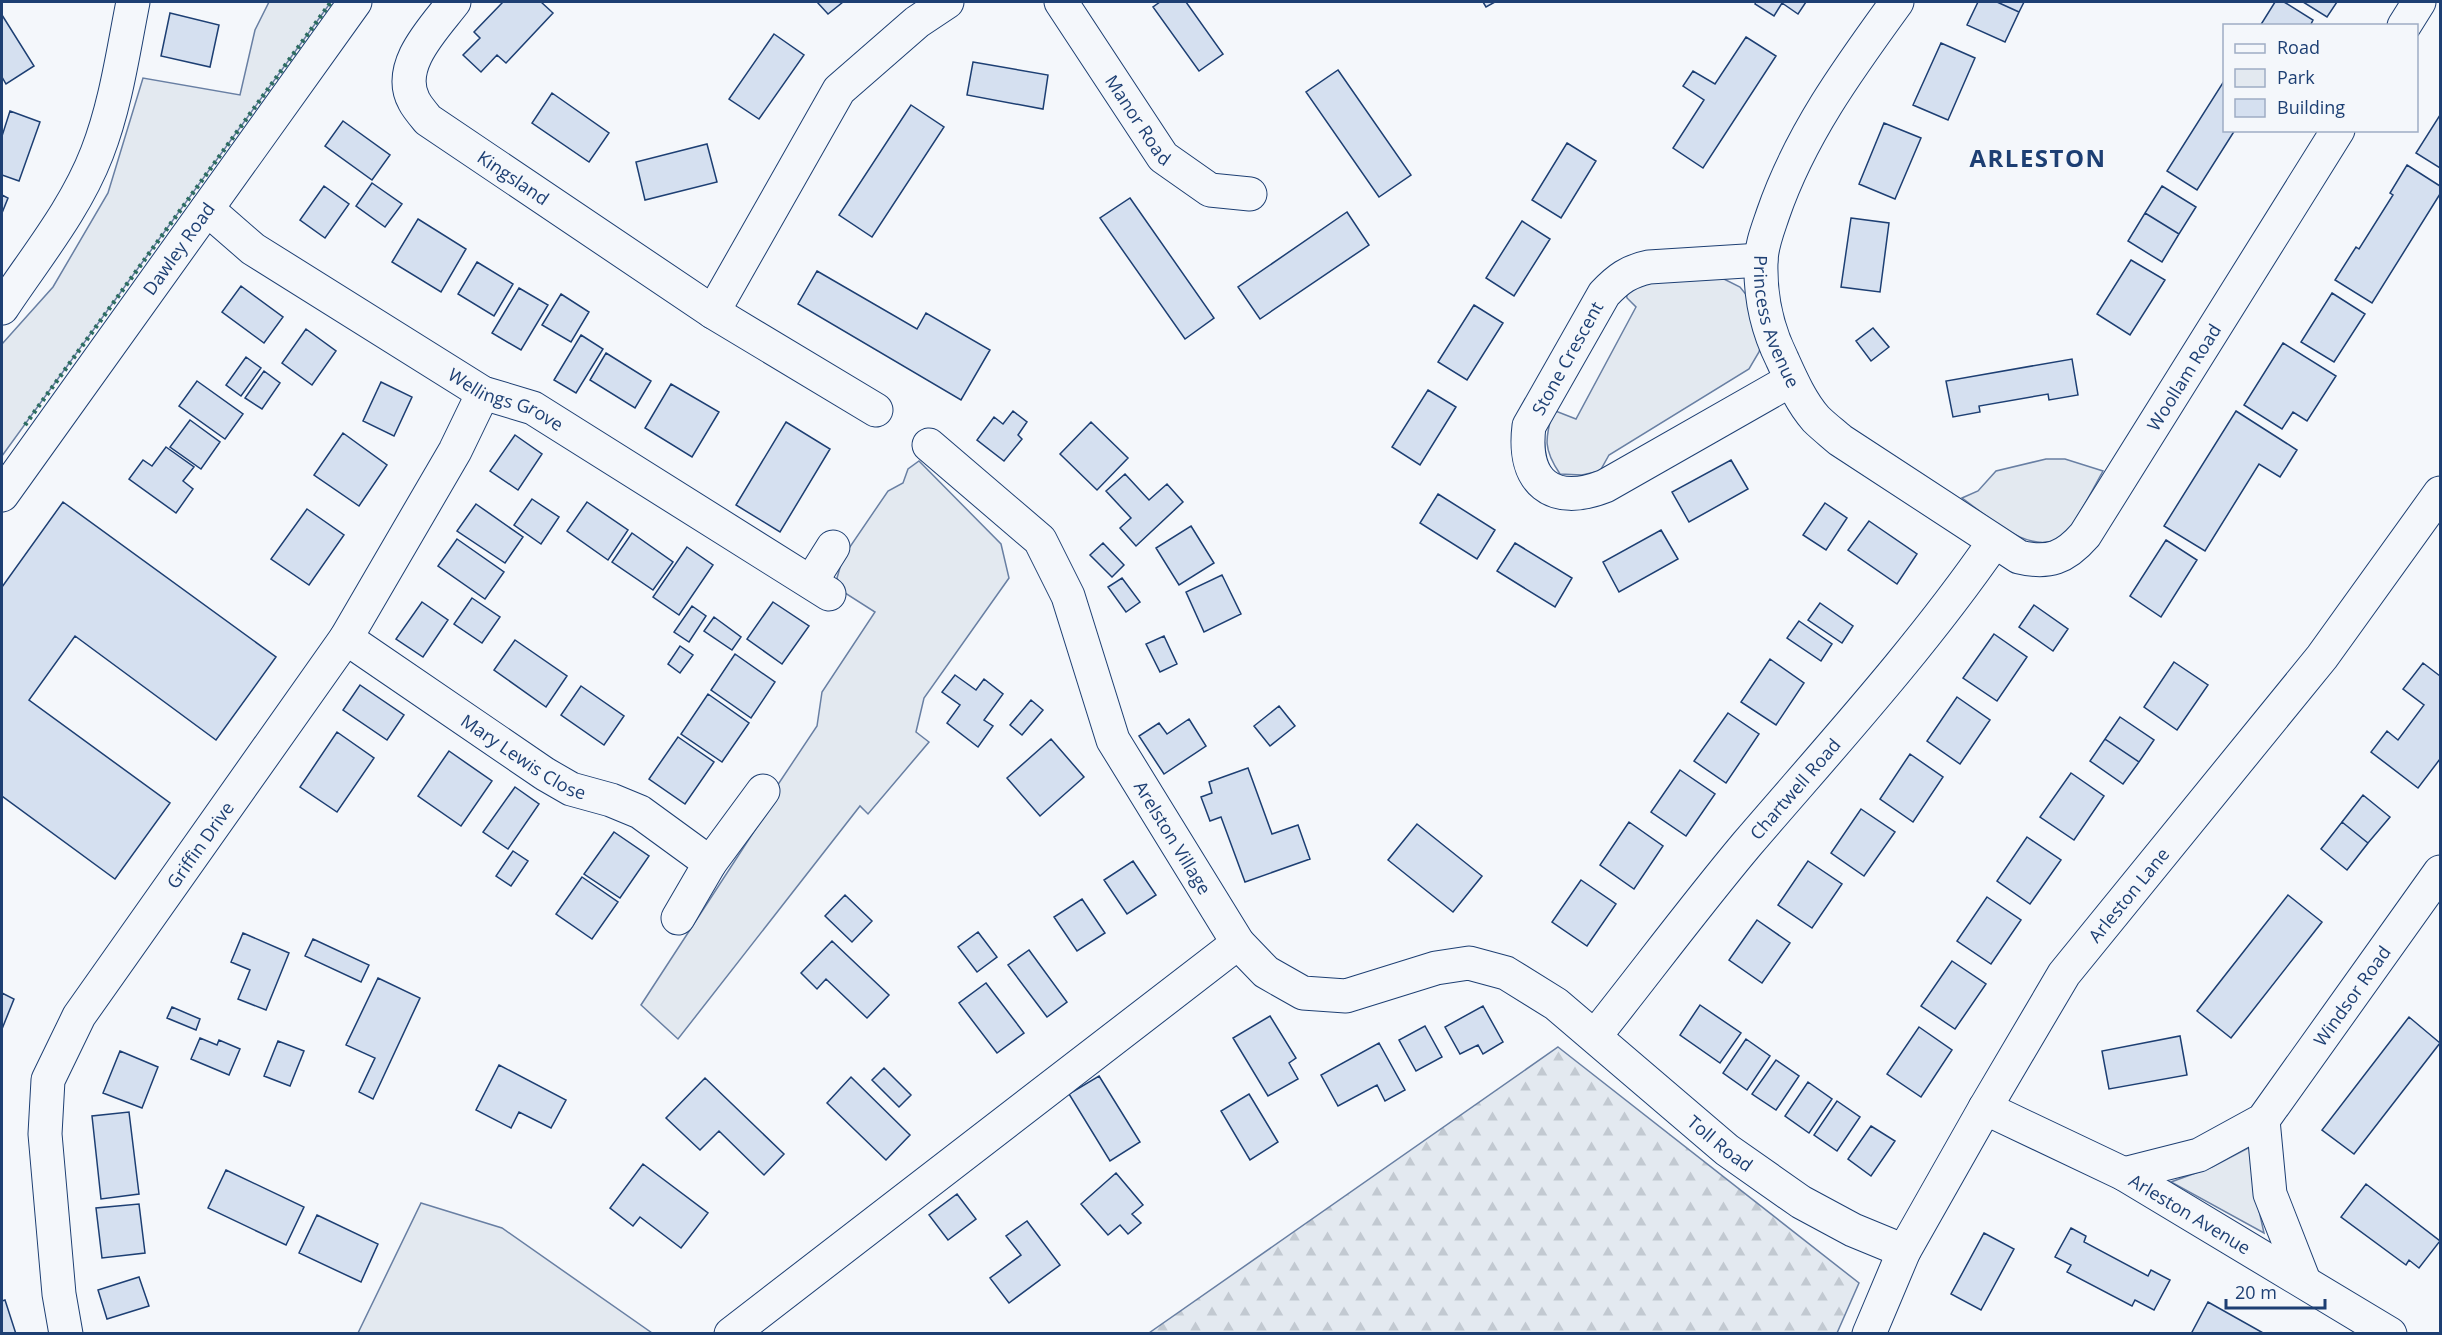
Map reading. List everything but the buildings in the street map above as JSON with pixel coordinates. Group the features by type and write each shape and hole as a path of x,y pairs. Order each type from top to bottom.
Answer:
{"street":[{"name":"Dawley Road","path":"2,495 355,2"},
{"name":"Kingsland","path":"454,2 416,53 409,77 413,99 428,120 713,312 876,410"},
{"path":"713,312 839,90 917,21 947,2"},
{"name":"Manor Road","path":"1061,2 1163,157 1210,190 1250,194"},
{"name":"Princess Avenue","path":"1897,2 1831,97 1805,139 1783,185 1766,233 1761,260 1762,296 1771,336 1791,380 1815,418 1840,440 1994,542"},
{"path":"2405,24 2419,2"},
{"path":"2,308 44,250 74,201 97,153 123,60 124,10"},
{"name":"Woollam Road","path":"1994,542 2019,557 2038,561 2057,558 2074,548 2085,535 2337,132"},
{"name":"Wellings Grove","path":"207,209 253,249 483,393 533,408 820,588 833,547"},
{"name":"Stone Crescent","path":"1761,260 1649,267 1633,270 1617,280 1604,294 1529,426 1526,447 1530,464 1538,480 1553,490 1572,495 1590,492 1605,486 1791,380"},
{"name":"Griffin Drive","path":"66,1334 59,1294 45,1134 48,1080 79,1016 346,638 455,452 483,393"},
{"name":"Arelston Village","path":"929,445 1040,540 1068,596 1113,740 1238,944 1266,972 1303,993 1346,996 1436,968 1469,963 1506,973 1556,1004"},
{"name":"Arleston Lane","path":"1869,1334 1904,1251 2064,974 2322,657 2440,493"},
{"name":"Chartwell Road","path":"1595,1036 1746,846 1908,657 1960,592 1994,542"},
{"name":"Mary Lewis Close","path":"346,638 545,774 571,789 611,800 640,812 710,863"},
{"path":"678,918 710,863 763,791"},
{"name":"Windsor Road","path":"2124,1174 2199,1155 2263,1120 2430,906 2440,872"},
{"path":"731,1334 1238,944"},
{"name":"Toll Road","path":"1556,1004 1727,1150 1801,1202 1853,1230 1904,1251"},
{"name":"Arleston Avenue","path":"1985,1108 2124,1174 2390,1334"},
{"path":"2263,1120 2270,1194 2304,1281"}],"green space":[{"path":"269,2 331,2 2,456 2,344 53,287 108,193 143,78 240,95 255,30"},
{"path":"1712,273 1740,287 1752,302 1762,341 1759,352 1749,369 1609,455 1600,471 1582,475 1560,474 1554,465 1547,444 1553,410 1576,419 1636,307 1627,298 1626,291 1642,282"},
{"path":"2046,459 2065,459 2103,471 2068,531 2052,541 2039,542 2011,533 1962,498 1978,491 1996,471"},
{"path":"919,461 1001,544 1009,578 924,698 916,732 929,742 868,814 860,806 678,1039 641,1005 779,793 775,789 817,726 822,692 875,612 845,593 837,578 843,557 888,491 903,483 908,469"},
{"path":"1558,1047 1859,1283 1837,1333 1149,1333"},
{"path":"2250,1147 2254,1188 2264,1233 2171,1182 2212,1167"},
{"path":"421,1203 502,1228 652,1333 358,1333"}],"hedge":[{"path":"25,425 331,2"}],"district":[{"name":"ARLESTON","path":"2038,157"}]}
